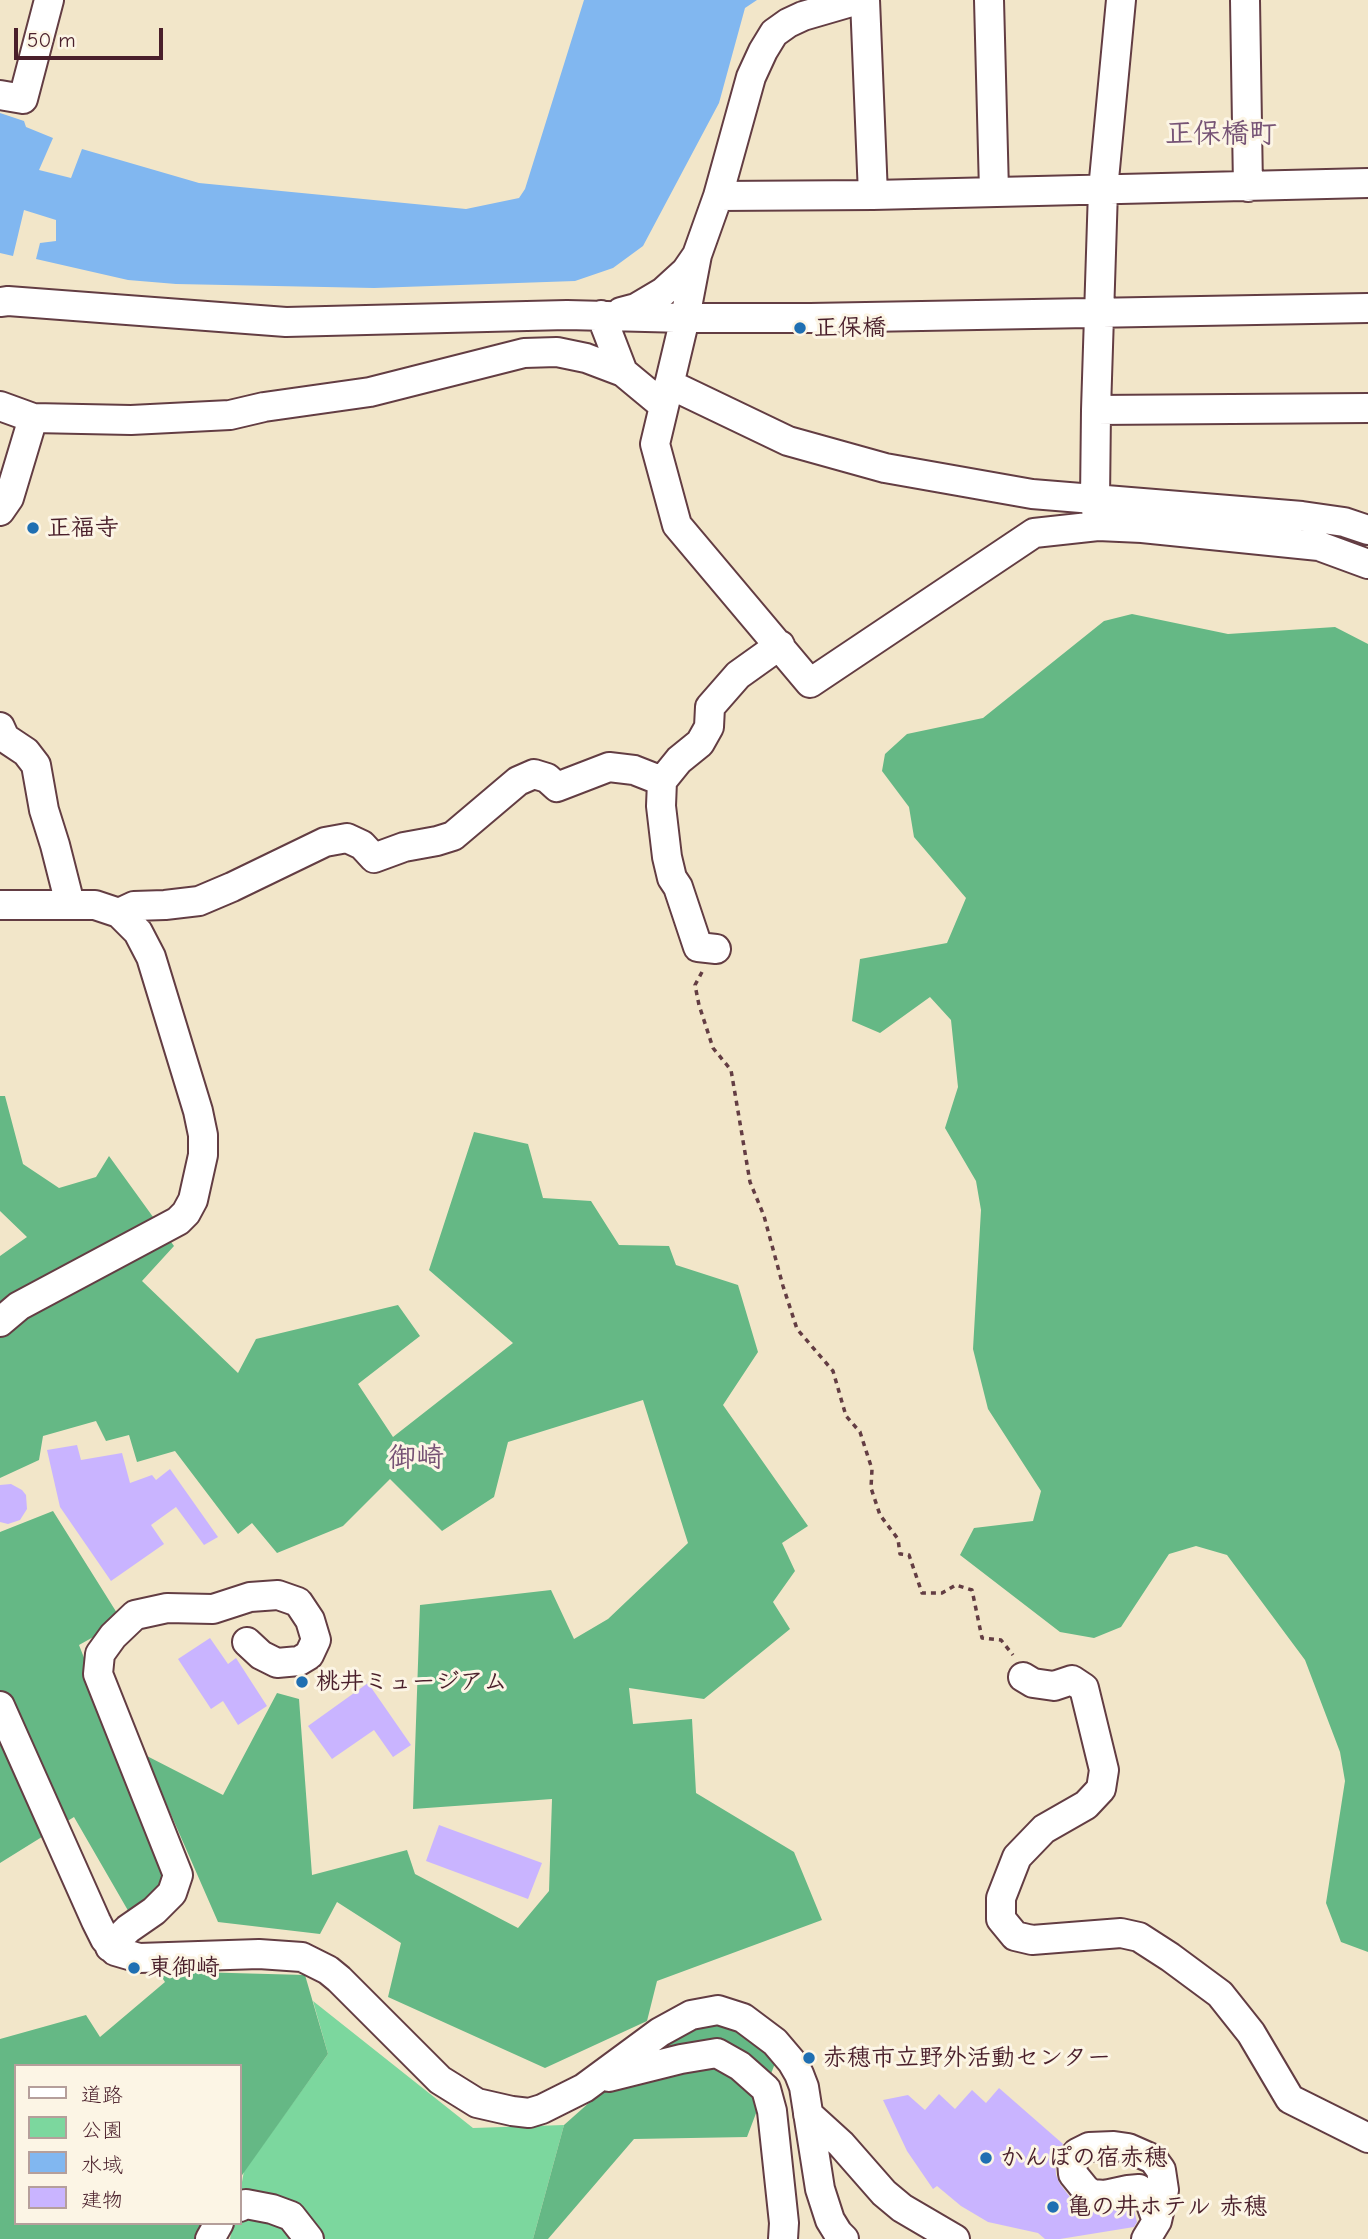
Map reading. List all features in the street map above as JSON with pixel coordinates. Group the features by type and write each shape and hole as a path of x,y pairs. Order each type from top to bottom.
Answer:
{"street":[{"path":"0,95 23,99 49,0"},
{"path":"858,0 803,16 774,33 751,77 718,196 697,255 655,444 677,525 810,683 1034,533 1097,513 1302,516 1344,522 1368,530"},
{"path":"865,0 873,195"},
{"path":"989,0 994,191"},
{"path":"1097,513 1096,410 1103,190 1121,0"},
{"path":"1245,0 1248,187"},
{"path":"718,196 1368,183"},
{"path":"601,315 636,308 657,296 675,283 697,255"},
{"path":"3,308 286,323 601,315 685,318 1368,308"},
{"path":"601,315 623,372"},
{"path":"0,406 33,418 131,420 230,415 264,407 370,392 524,353 557,352 586,358 623,372 667,395 788,441 885,468 1032,494 1142,528 1319,547 1368,564"},
{"path":"1096,410 1368,408"},
{"path":"0,511 9,498 33,418"},
{"path":"716,949 698,947 673,878 662,819 662,781 679,760 701,743 709,727 710,707 738,675 780,645"},
{"path":"0,727 5,738 26,752 36,765 44,810 70,904"},
{"path":"119,913 134,906 199,901 325,842 347,838 362,845 374,858 404,847 453,836 518,780 534,774 547,778 557,787 609,767 634,770 662,781"},
{"path":"0,905 94,905 119,913 138,932 151,957 203,1135 203,1155 197,1185 186,1213 178,1221 19,1307 0,1322"},
{"path":"110,1947 172,1893 178,1875 98,1674 100,1654 113,1636 135,1615 167,1608 213,1609 250,1597 278,1595 298,1602 310,1620 316,1640 309,1655 299,1661 277,1663 261,1655 247,1642"},
{"path":"1023,1677 1033,1683 1054,1686 1072,1681 1084,1688 1104,1770 1101,1788 1086,1805 1044,1829 1017,1857 1001,1898 1001,1919 1015,1936 1032,1940 1121,1933 1139,1937 1220,1994 1251,2033 1290,2099 1368,2138"},
{"path":"0,1706 96,1921 110,1947 122,1955 139,1958 260,1954 302,1956 339,1979 440,2080 457,2093 498,2109 529,2112 556,2102 598,2080 675,2023 691,2015 718,2010 743,2018 766,2034 785,2053 799,2074 804,2087 820,2189 830,2220 844,2239"},
{"path":"598,2080 681,2059 717,2053 740,2066 766,2089 772,2111 783,2239"},
{"path":"808,2113 841,2144 884,2193 902,2208 954,2239"},
{"path":"242,2206 246,2204 272,2209 291,2216 309,2239"}],"path":[{"path":"716,949 695,985 697,995 712,1048 731,1070 750,1182 764,1216 797,1329 833,1371 846,1416 860,1432 872,1469 871,1488 880,1515 898,1539 900,1553 909,1555 922,1593 942,1593 956,1585 972,1590 982,1638 1001,1640 1012,1651 1023,1677"}],"green space":[{"path":"1132,614 1228,634 1335,627 1368,644 1368,1952 1341,1942 1326,1903 1345,1781 1340,1752 1305,1660 1227,1555 1196,1546 1169,1554 1121,1627 1094,1638 1060,1632 960,1555 974,1528 1033,1521 1041,1491 988,1409 973,1349 981,1210 976,1181 945,1128 958,1087 951,1020 930,997 880,1033 852,1021 860,959 947,943 966,898 914,837 909,807 882,771 885,754 907,734 983,718 1104,621"},
{"path":"0,1096 5,1096 23,1164 59,1188 96,1177 109,1156 174,1246 142,1281 238,1373 256,1339 398,1305 420,1336 358,1384 393,1437 513,1343 429,1270 474,1132 528,1144 543,1198 591,1201 619,1245 669,1246 676,1265 738,1285 758,1352 723,1405 808,1526 782,1543 795,1571 773,1602 790,1629 704,1699 629,1688 633,1724 692,1719 696,1793 794,1852 822,1920 657,1981 647,2021 545,2068 388,1997 401,1943 337,1902 320,1934 218,1922 145,1755 223,1795 277,1693 299,1699 312,1875 407,1850 415,1874 518,1928 549,1891 552,1799 413,1809 420,1605 551,1590 574,1639 608,1619 688,1543 643,1400 508,1442 494,1497 442,1531 390,1479 343,1526 277,1553 252,1523 238,1534 175,1451 137,1462 129,1435 106,1441 96,1421 43,1436 39,1460 0,1478 0,1256 27,1237 0,1211"},
{"path":"53,1511 122,1621 79,1645 171,1879 130,1914 74,1817 0,1863 0,1532"},
{"path":"158,1971 305,1975 328,2054 242,2175 242,2064 14,2064 14,2225 206,2225 196,2239 0,2239 0,2039 86,2015 100,2037 165,1982"},
{"path":"313,2001 473,2128 564,2125 533,2239 230,2239 233,2225 242,2225 244,2171 328,2054"},
{"path":"725,2022 777,2058 747,2137 634,2139 548,2239 533,2239 564,2125 600,2093 686,2027"}],"water":[{"path":"584,0 757,0 745,8 719,103 643,246 613,268 575,281 374,288 176,284 128,280 36,259 40,243 56,241 56,220 24,210 13,256 0,253 0,113 24,121 26,127 53,138 39,170 71,178 82,149 199,183 466,209 519,198 525,189"}],"building":[{"path":"77,1445 81,1460 122,1453 130,1483 152,1475 156,1480 170,1469 218,1537 204,1545 176,1507 151,1525 164,1544 111,1581 60,1507 47,1450"},
{"path":"11,1484 26,1495 27,1509 20,1520 8,1524 0,1522 0,1485"},
{"path":"210,1638 228,1664 236,1658 267,1706 238,1725 223,1701 211,1709 178,1659"},
{"path":"368,1683 411,1745 393,1757 374,1730 332,1759 308,1726"},
{"path":"439,1825 542,1863 528,1899 426,1861"},
{"name":"かんぽの宿赤穂","path":"999,2088 1063,2144 1055,2161 1056,2175 1073,2201 1091,2211 1133,2206 1137,2222 1134,2227 1045,2239 1038,2233 988,2222 961,2206 937,2186 933,2189 907,2151 883,2100 908,2095 925,2110 939,2094 955,2109 972,2090 986,2103"}],"place":[{"name":"正保橋","path":"800,328"},
{"name":"正福寺","path":"33,528"},
{"name":"桃井ミュージアム","path":"302,1682"},
{"name":"東御崎","path":"134,1968"},
{"name":"赤穂市立野外活動センター","path":"809,2058"},
{"name":"かんぽの宿赤穂","path":"986,2158"},
{"name":"亀の井ホテル 赤穂","path":"1053,2207"}],"district":[{"name":"正保橋町","path":"1221,134"},
{"name":"御崎","path":"416,1458"}]}
